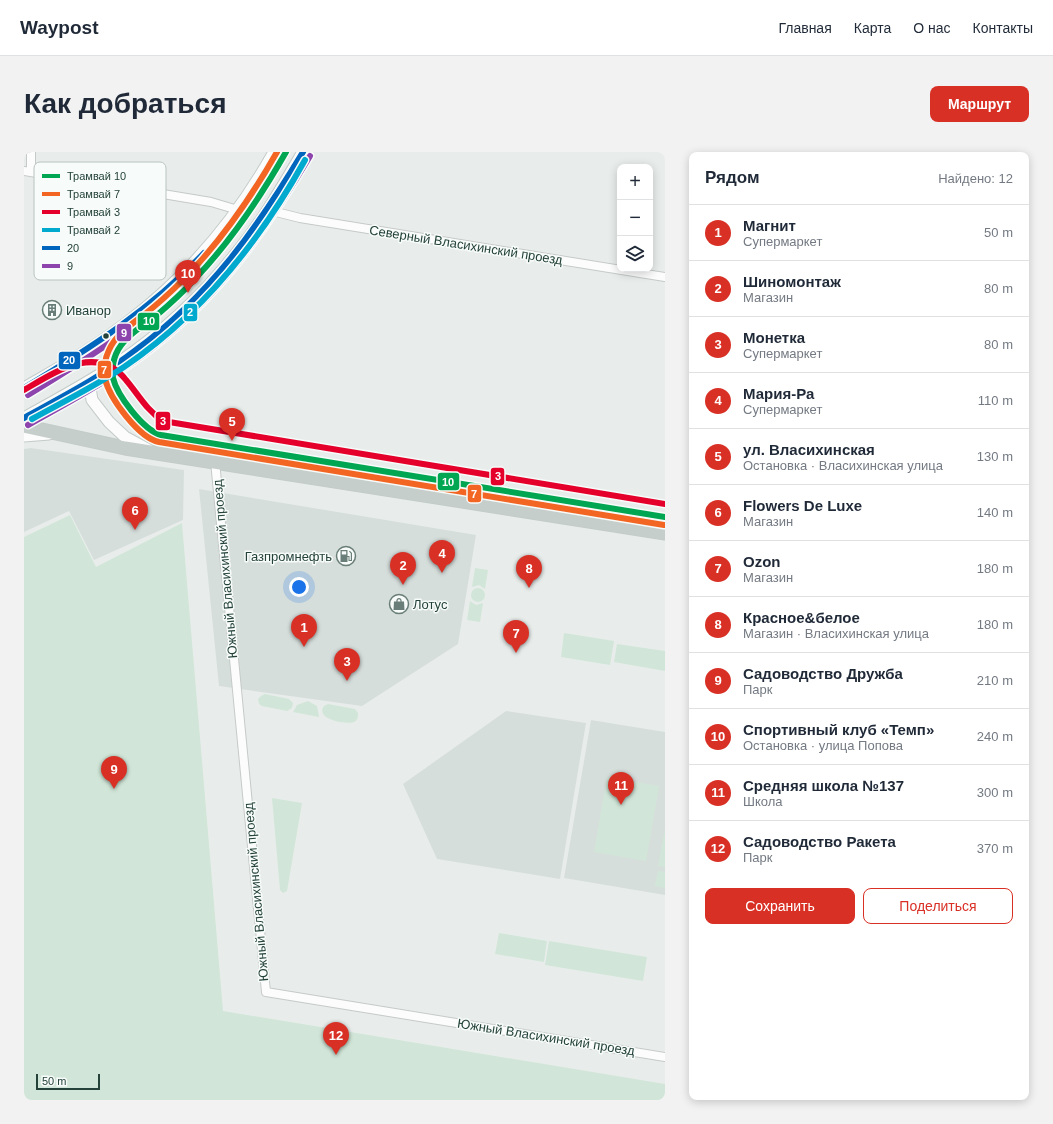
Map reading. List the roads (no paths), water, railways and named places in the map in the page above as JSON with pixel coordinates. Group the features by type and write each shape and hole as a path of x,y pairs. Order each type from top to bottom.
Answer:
{"highway":[{"path":"24,426 54,434 152,451 665,533"}],"main road":[{"path":"25,387 83,354 141,311 202,255 238,210 274,152"},
{"path":"24,418 89,382 140,347 179,314 242,247 268,210 303,152"},
{"path":"89,382 92,400 110,422 125,437 152,451"},
{"path":"24,436 54,434"}],"street":[{"path":"27,171 31,152"},
{"path":"166,194 211,202 238,210"},
{"name":"Северный Власихинский проезд","path":"268,210 300,218 665,277"},
{"name":"Южный Власихинский проезд","path":"215,461 266,992 665,1057"}],"tram line":[{"name":"7","path":"277,152 257,186 235,218 198,265 155,306 120,334 112,344 106,357 104,372 105,379 119,407 134,426 151,439 159,442 664,525"},
{"name":"10","path":"286,152 244,219 208,265 176,298 157,315 128,337 119,348 113,363 113,378 115,385 125,402 146,426 161,435 665,517"},
{"name":"2","path":"32,419 124,367 179,324 204,300 249,247 288,190 305,160"},
{"name":"3","path":"24,390 62,369 76,364 89,362 102,363 115,369 126,380 147,407 163,421 665,504"}],"place":[{"name":"Спортивный клуб «Темп»","path":"188,293"},
{"name":"Иванор","path":"52,310"},
{"name":"ул. Власихинская","path":"232,441"},
{"name":"Flowers De Luxe","path":"135,530"},
{"name":"Газпромнефть","path":"346,556"},
{"name":"Мария-Ра","path":"442,573"},
{"name":"Шиномонтаж","path":"403,585"},
{"name":"Красное&белое","path":"529,588"},
{"name":"Лотус","path":"399,604"},
{"name":"Магнит","path":"304,647"},
{"name":"Ozon","path":"516,653"},
{"name":"Монетка","path":"347,681"},
{"name":"Садоводство Дружба","path":"114,789"},
{"name":"Средняя школа №137","path":"621,805"},
{"name":"Садоводство Ракета","path":"336,1055"}]}
